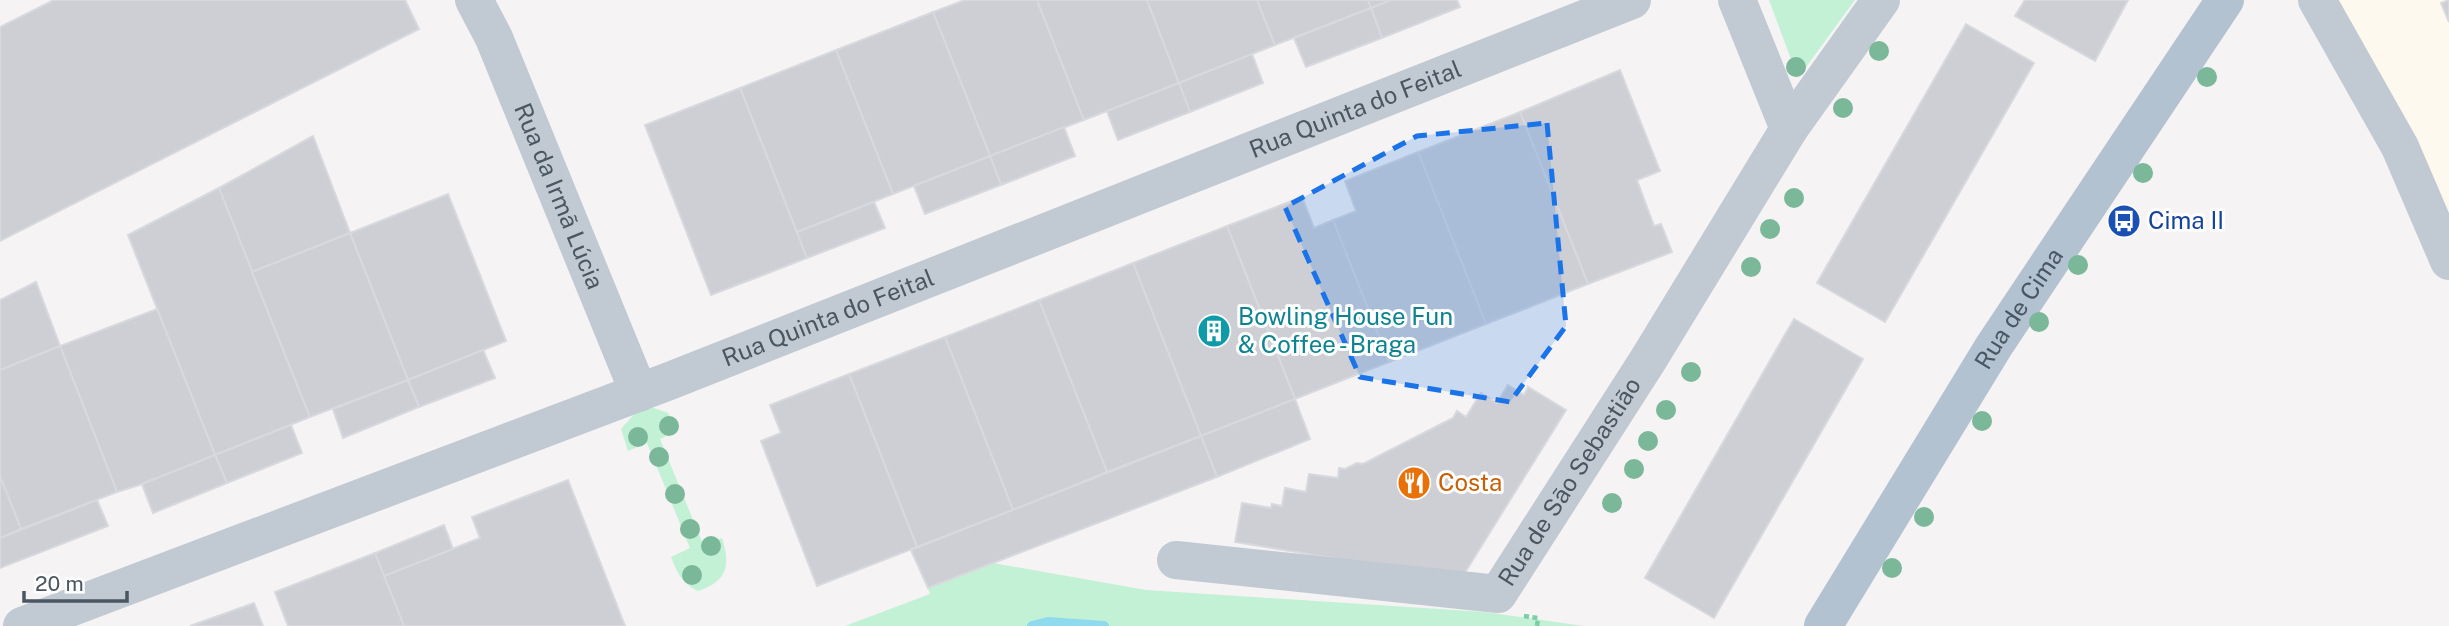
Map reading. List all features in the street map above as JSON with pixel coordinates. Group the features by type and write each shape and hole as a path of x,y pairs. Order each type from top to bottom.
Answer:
{"main road":[{"name":"Rua de Cima","path":"1823,626 1994,346 2225,0"}],"street":[{"name":"Rua da Irmã Lúcia","path":"474,0 494,38 639,393"},
{"name":"Rua Quinta do Feital","path":"22,626 639,393 1632,0"},
{"path":"1737,0 1789,129"},
{"name":"Rua de São Sebastião","path":"1176,560 1498,594 1648,360 1789,129 1881,0"},
{"path":"2312,2 2400,147 2449,261"}],"highlighted area":[{"path":"1547,123 1566,326 1510,402 1360,377 1285,207 1417,136"}],"shaded area":[{"path":"2317,0 2449,0 2449,260"}],"green space":[{"path":"1769,0 1855,0 1798,78"},
{"path":"651,407 668,413 678,431 660,439 703,544 722,538 725,548 726,564 721,577 698,591 684,581 671,557 690,548 647,443 628,451 621,429 636,412"},
{"path":"993,563 1146,590 1485,612 1584,626 845,626 930,594 928,588"}],"building":[{"path":"54,0 405,0 419,29 0,241 0,27"},
{"path":"965,0 1037,0 1084,120 990,156 933,12"},
{"path":"1037,0 1147,0 1179,83 1084,120"},
{"path":"1147,0 1257,0 1275,45 1179,83"},
{"path":"1257,0 1368,0 1371,8 1275,45"},
{"path":"1368,0 1391,0 1371,8"},
{"path":"1391,0 1457,0 1460,7 1382,38 1371,8"},
{"path":"2025,0 2128,0 2095,61 2015,16"},
{"path":"2449,0 2449,22 2441,3"},
{"path":"1371,8 1382,38 1306,67 1294,38"},
{"path":"933,12 990,156 893,194 836,50"},
{"path":"1966,24 2034,63 1885,322 1817,283"},
{"path":"836,50 893,194 797,232 740,88"},
{"path":"1252,54 1263,83 1190,112 1179,83"},
{"path":"1620,70 1660,171 1637,180 1654,226 1661,224 1672,252 1588,284 1520,112"},
{"path":"1179,83 1190,112 1118,140 1107,111"},
{"path":"740,88 807,258 711,295 645,125"},
{"path":"1520,112 1588,284 1486,324 1418,152"},
{"path":"1064,127 1075,156 1001,185 990,156"},
{"path":"313,136 350,233 252,272 219,188"},
{"path":"1418,152 1486,324 1389,362 1333,220 1356,211 1345,181"},
{"path":"990,156 1001,185 925,214 914,186"},
{"path":"219,188 310,417 215,455 128,235"},
{"path":"448,194 506,341 408,380 350,233"},
{"path":"1302,197 1314,228 1333,220 1389,362 1295,399 1227,226"},
{"path":"874,202 885,228 807,258 797,232"},
{"name":"Bowling House Fun & Coffee - Braga","path":"1227,226 1295,399 1201,436 1133,263"},
{"path":"350,233 408,380 310,417 252,272"},
{"path":"1133,263 1201,436 1107,472 1039,300"},
{"path":"36,282 60,346 0,370 0,300"},
{"path":"1039,300 1107,472 1013,510 945,337"},
{"path":"157,309 215,455 117,492 60,346"},
{"path":"1794,319 1863,359 1714,618 1645,578"},
{"path":"945,337 1013,510 917,547 849,374"},
{"path":"60,346 117,492 21,529 0,476 0,370"},
{"path":"483,350 495,378 419,407 408,380"},
{"path":"849,374 917,547 817,586 761,441 781,433 770,405"},
{"path":"408,380 419,407 343,438 333,409"},
{"name":"Costa","path":"1508,385 1524,395 1528,387 1566,410 1461,579 1235,542 1242,503 1271,508 1272,504 1282,506 1285,488 1306,492 1309,474 1338,478 1339,468 1363,464 1453,418 1457,411 1466,417 1481,393 1497,403"},
{"path":"1295,399 1310,439 1217,477 1201,436"},
{"path":"291,425 302,453 227,483 215,455"},
{"path":"1201,436 1217,477 928,588 911,550"},
{"path":"215,455 227,483 153,513 142,484"},
{"path":"0,476 21,529 0,538"},
{"path":"568,480 625,626 404,626 384,576 480,538 472,517"},
{"path":"97,500 108,526 0,568 0,538"},
{"path":"444,525 453,549 384,576 375,553"},
{"path":"375,553 404,626 288,626 275,592"},
{"path":"254,603 263,626 190,626"}],"waterway":[{"path":"1032,626 1048,622 1104,626"}],"place":[{"name":"Cima II","path":"2124,221"},
{"name":"Bowling House Fun & Coffee - Braga","path":"1214,331"},
{"name":"Costa","path":"1414,483"}]}
